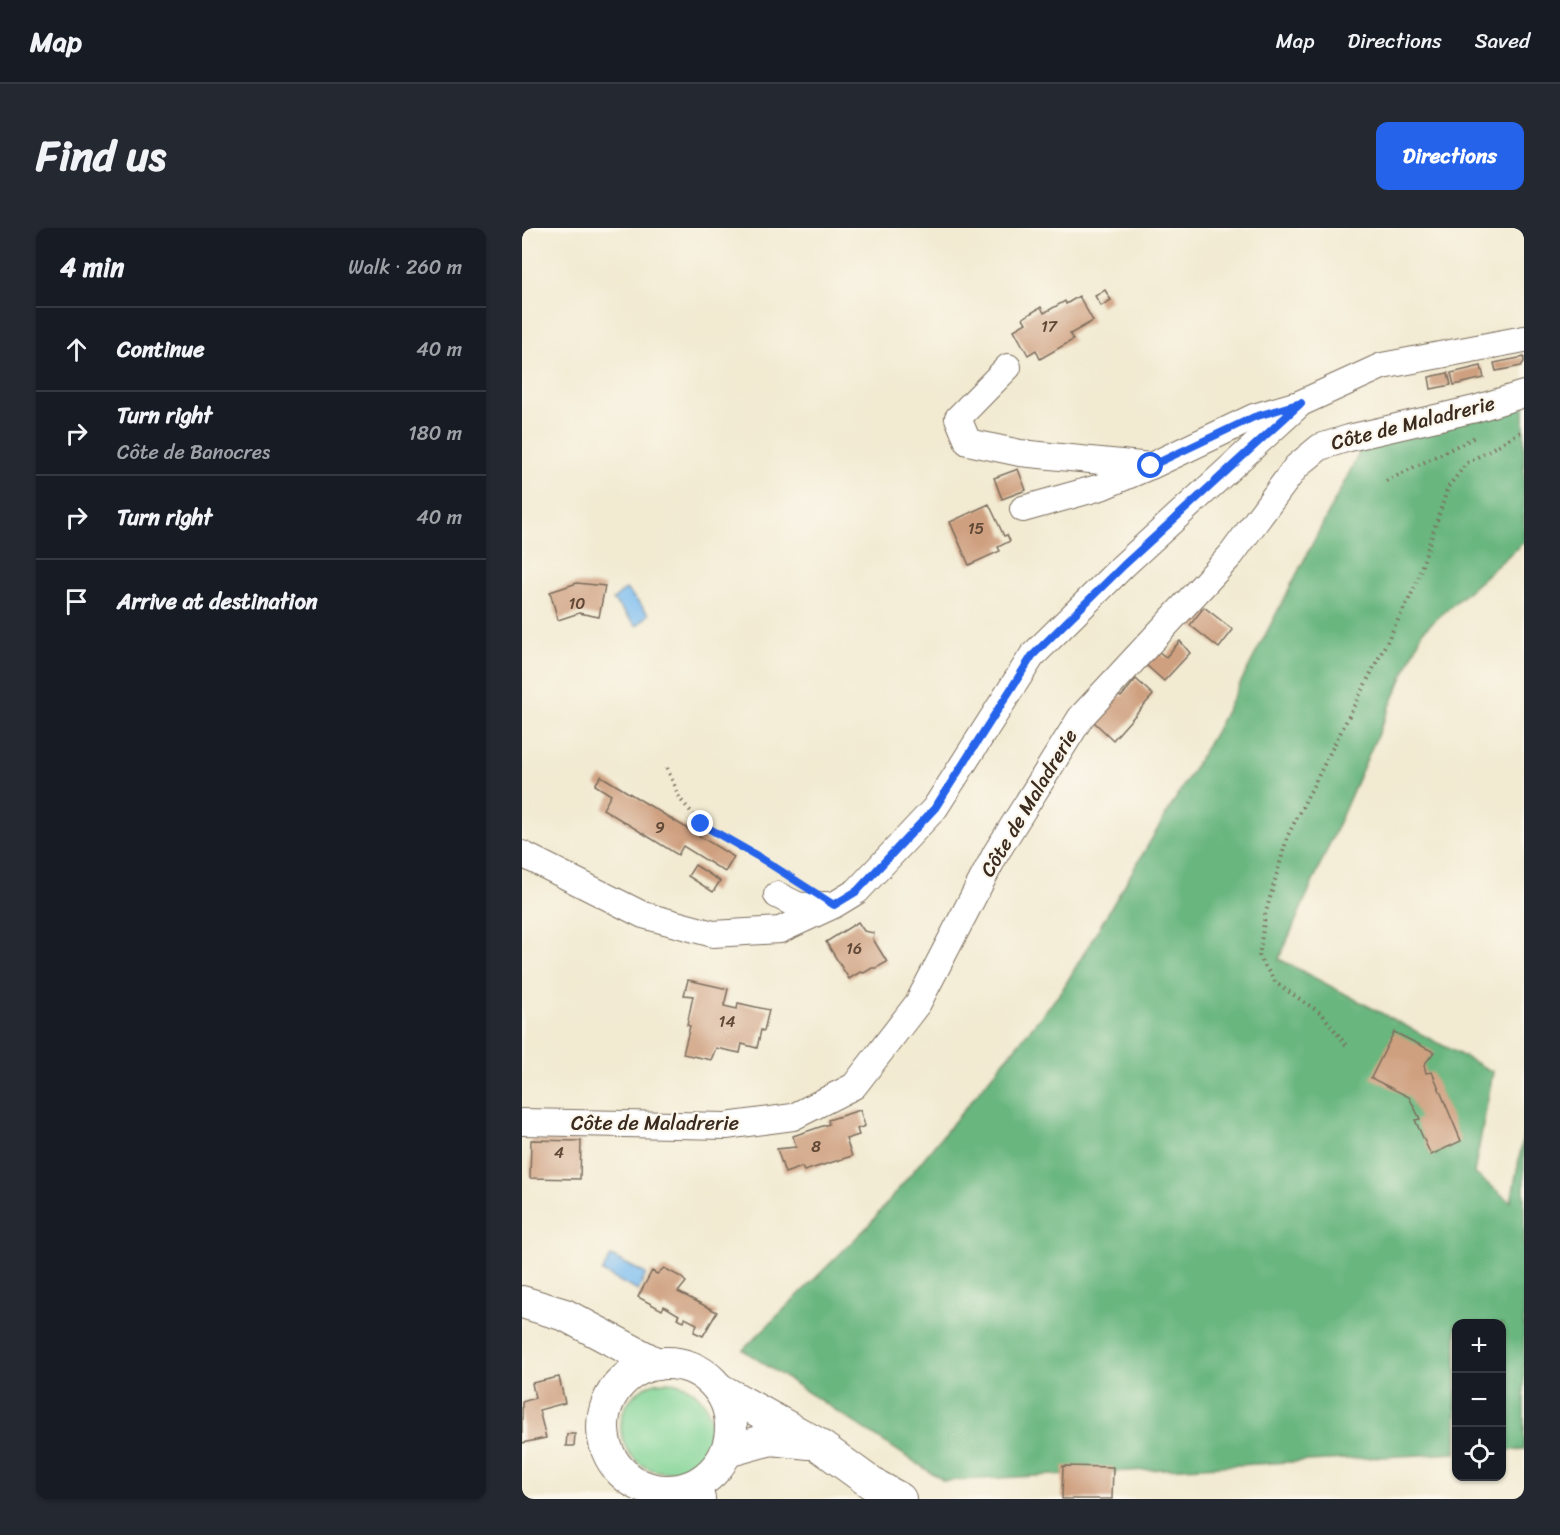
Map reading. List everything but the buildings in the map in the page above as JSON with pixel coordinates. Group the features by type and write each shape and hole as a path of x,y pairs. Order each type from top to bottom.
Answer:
{"main road":[{"path":"522,1302 565,1315 657,1364"},
{"path":"593,1331 618,1386"},
{"path":"719,1389 729,1408 732,1430 727,1451 700,1491 677,1490 659,1495 634,1482 618,1468 607,1449 603,1427 607,1406 618,1386 629,1376 642,1368 657,1364 675,1364 692,1368 707,1377 719,1389 816,1443 871,1483 900,1499"},
{"path":"727,1451 771,1439 816,1443"}],"street":[{"path":"1023,509 1101,487 1254,417 1301,403 1382,366 1524,339"},
{"path":"1008,367 958,418 968,442 1020,453 1151,466"},
{"name":"Côte de Maladrerie","path":"522,1122 726,1126 793,1117 854,1086 918,1003 996,853 1081,717 1231,555 1296,467 1320,447 1349,438 1475,409 1524,394"},
{"path":"522,854 643,915 713,934 780,930 834,905 857,891 935,808 1032,656 1124,565 1301,403"},
{"path":"781,884 799,906 834,905"}],"path":[{"path":"1346,1044 1322,1014 1276,983 1259,957 1265,915 1288,835 1415,587 1448,487 1467,463 1524,430"},
{"path":"1386,481 1482,433"},
{"path":"667,768 680,800 701,824 781,884"}],"green space":[{"path":"1524,399 1524,542 1423,631 1279,959 1493,1072 1474,1173 1511,1202 1524,1133 1524,1449 1506,1451 1506,1319 1452,1319 1452,1453 944,1481 743,1350 868,1226 1061,992 1214,734 1363,446"},
{"path":"666,1382 683,1385 698,1395 708,1410 711,1427 708,1444 698,1459 683,1469 666,1472 649,1469 634,1459 624,1444 621,1427 624,1410 634,1395 649,1385"}],"water":[{"path":"626,589 649,614 637,626 613,600"},
{"path":"611,1256 646,1274 638,1291 602,1272"}],"route":[{"path":"701,824 759,857 834,905 857,891 935,808 1032,656 1124,565 1301,403 1254,417 1151,466"}]}
